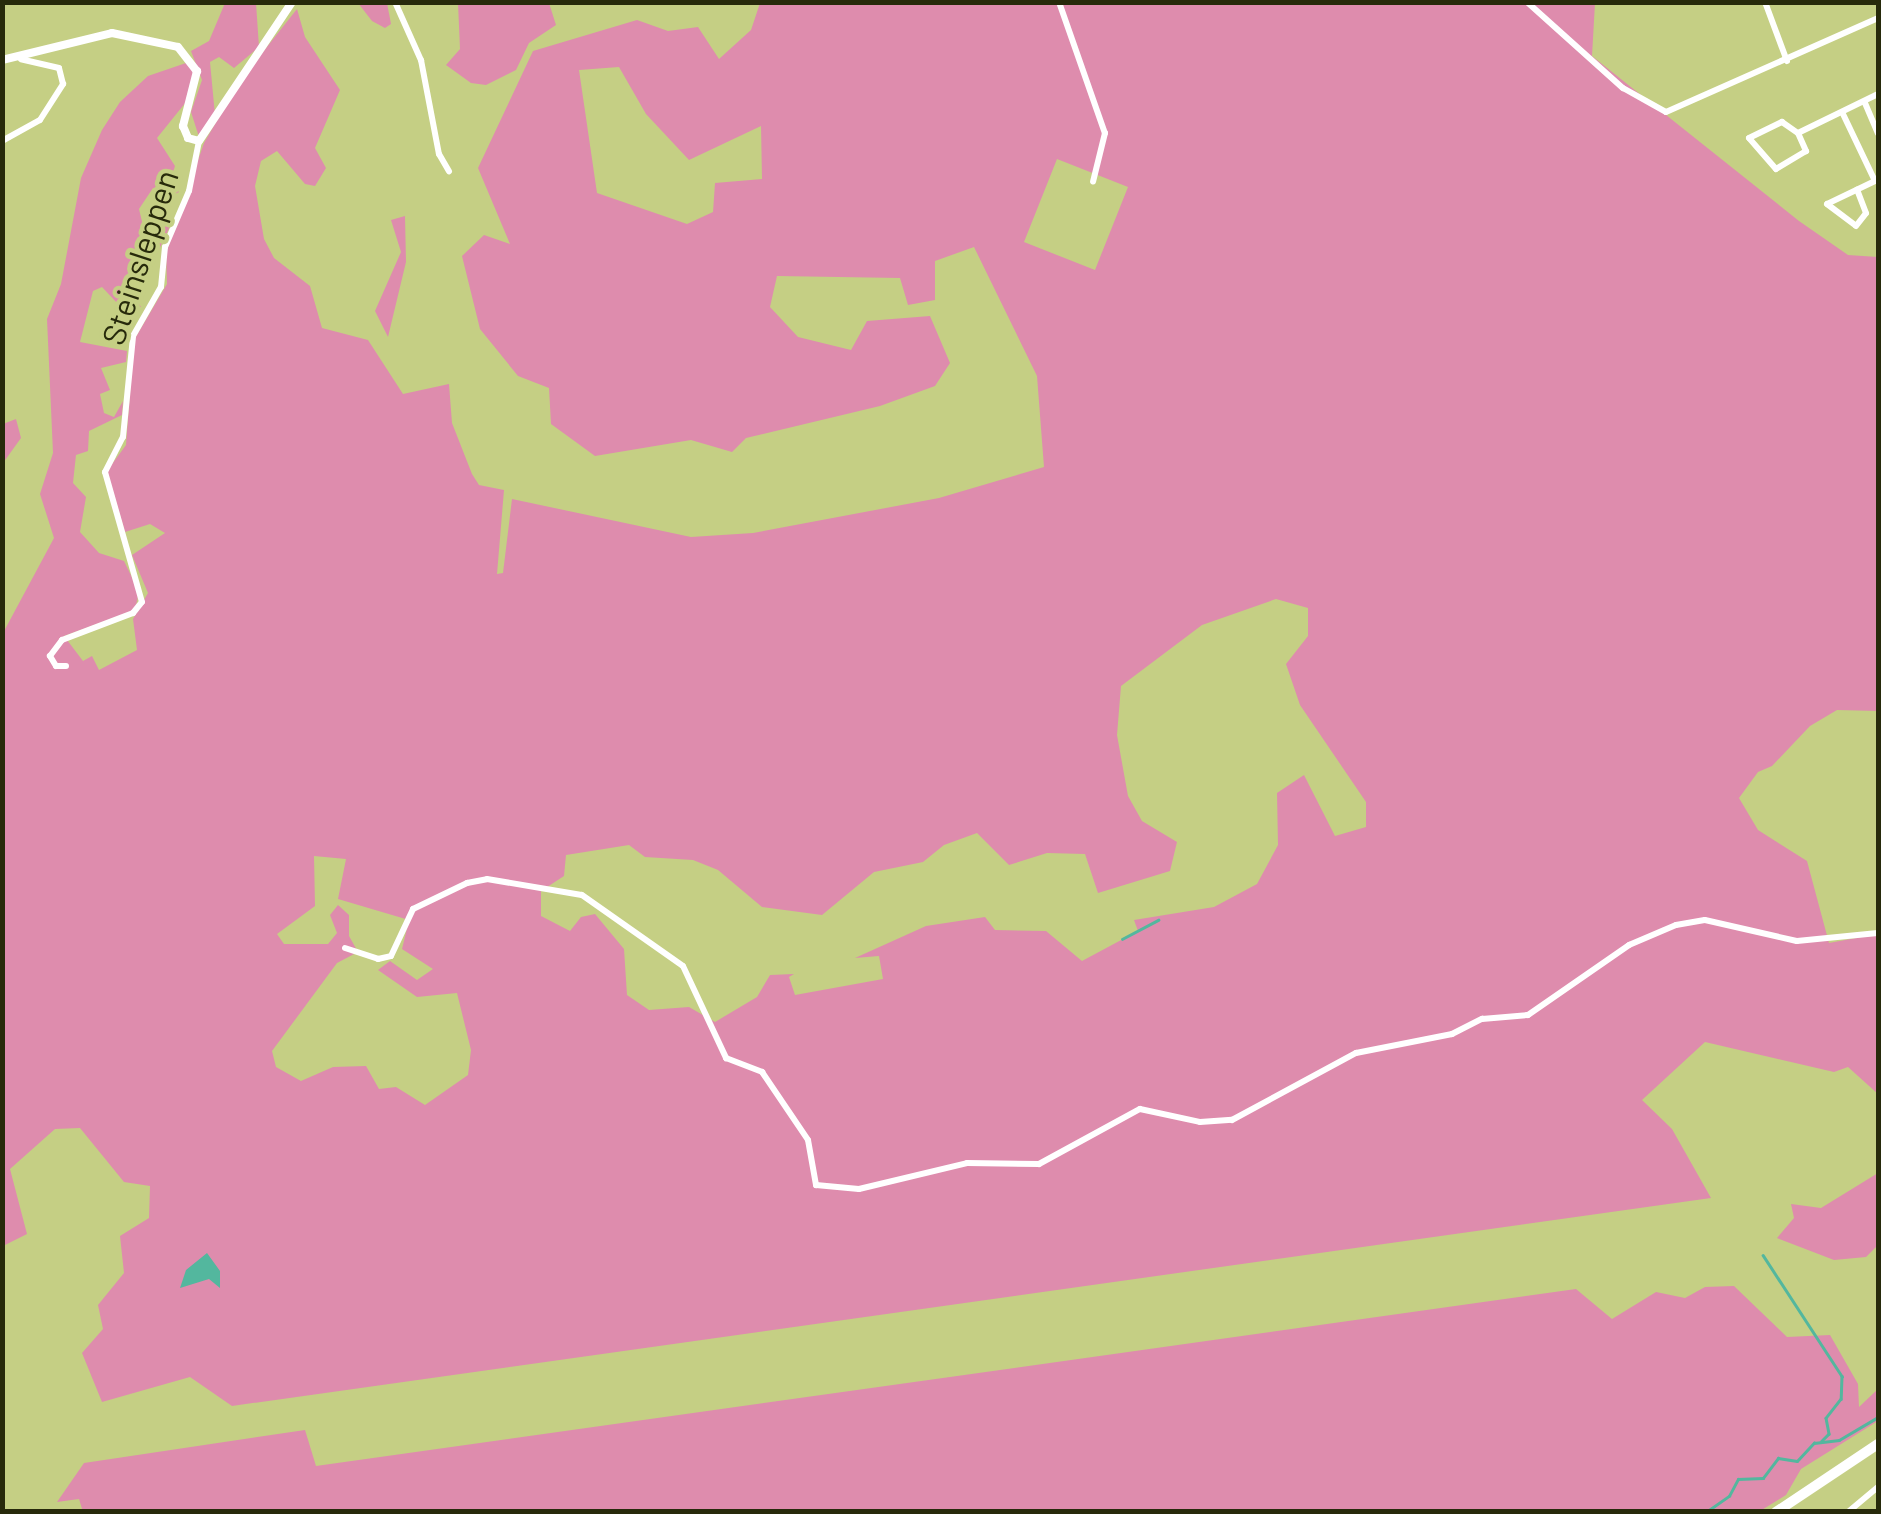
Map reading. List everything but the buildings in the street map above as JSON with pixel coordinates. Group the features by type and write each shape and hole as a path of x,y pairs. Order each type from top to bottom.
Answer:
{"highway":[{"path":"1779,1512 1878,1446"}],"main road":[{"path":"2,60 112,33 178,47 197,68 183,126 188,138 199,141 292,2"}],"street":[{"path":"396,2 424,67 440,158 449,171"},
{"path":"1059,2 1104,134 1093,182"},
{"path":"1527,2 1623,88 1662,112 1687,107 1878,18"},
{"path":"1765,2 1787,61"},
{"path":"2,141 40,120 63,84 59,68 27,65 21,58"},
{"path":"1798,133 1878,94"},
{"path":"1864,103 1878,132"},
{"path":"1843,114 1874,175 1857,190 1828,204 1856,226 1866,213 1857,190"},
{"path":"1782,122 1798,133 1806,154 1776,169 1749,138 1782,122"},
{"name":"Steinsleppen","path":"66,666 51,661 58,643 96,623 134,613 143,598 124,554 105,472 123,436 133,336 162,288 164,247 189,190 199,141"},
{"path":"345,948 378,959 390,956 413,909 466,883 487,879 582,896 683,966 726,1058 762,1072 808,1140 816,1186 858,1189 949,1166 1040,1164 1140,1110 1200,1122 1232,1120 1356,1053 1452,1034 1482,1019 1528,1015 1628,945 1676,925 1705,920 1771,938 1822,940 1878,933"},
{"path":"1848,1512 1878,1488"}],"shaded area":[{"path":"225,3 256,3 259,47 234,68 219,57 210,62 215,115 199,137 191,112 202,80 191,51 209,41"},
{"path":"358,3 387,3 391,24 385,28 372,21"},
{"path":"458,3 549,3 556,25 529,43 516,70 486,85 471,83 446,65 460,49"},
{"path":"760,3 1595,3 1592,56 1799,221 1848,255 1878,257 1878,711 1837,710 1810,726 1772,766 1758,772 1739,798 1758,830 1807,861 1829,943 1878,934 1878,1094 1848,1067 1834,1072 1705,1042 1642,1100 1672,1129 1711,1198 232,1406 190,1377 102,1402 82,1353 103,1329 98,1305 124,1273 120,1236 149,1218 150,1186 124,1182 80,1128 55,1129 10,1169 27,1234 3,1246 3,633 54,538 40,494 53,453 47,319 61,284 81,178 102,130 120,102 148,76 186,63 194,72 186,102 157,138 175,166 170,182 179,192 166,198 153,188 139,209 145,234 171,224 157,254 134,264 129,289 141,307 118,304 102,287 93,291 80,342 127,351 126,362 101,368 110,390 100,394 104,413 114,417 123,401 122,415 89,431 88,451 76,455 73,483 86,497 80,532 99,553 124,561 139,592 135,610 64,636 83,661 92,656 99,670 137,650 133,619 148,593 132,555 165,533 150,524 125,532 107,471 126,445 134,340 167,284 166,252 204,143 240,81 297,9 305,37 340,90 315,148 326,168 315,186 305,184 277,151 261,161 255,186 264,239 274,258 310,286 322,328 368,340 403,394 449,384 452,423 472,474 479,485 504,490 497,574 503,573 512,499 691,537 753,533 939,498 1044,467 1037,376 974,247 935,261 935,300 908,305 900,278 777,276 770,307 798,337 851,350 867,321 930,316 950,363 935,386 880,406 746,438 732,452 691,440 595,456 551,424 549,388 518,376 480,329 462,256 484,235 510,244 478,168 533,51 637,20 668,31 698,27 719,59 751,30","holes":["619,67 646,114 689,160 761,126 762,179 715,183 713,212 687,224 597,193 579,70","1057,159 1128,187 1095,270 1024,242","1276,599 1308,608 1308,636 1286,664 1300,705 1366,802 1366,827 1335,836 1304,775 1277,793 1278,845 1257,884 1214,907 1134,920 1138,931 1082,961 1046,931 995,930 985,917 926,926 855,958 879,956 883,979 795,995 789,977 794,974 770,975 757,997 715,1022 689,1007 649,1010 627,995 624,949 595,914 581,917 570,931 541,916 541,891 564,876 566,855 629,845 645,857 693,860 718,870 762,907 822,915 874,872 923,862 944,845 977,833 1009,865 1047,853 1085,854 1098,893 1170,871 1177,842 1142,821 1128,796 1117,735 1121,686 1202,625","314,856 346,859 338,899 409,920 402,949 433,969 417,980 390,961 378,970 417,997 457,993 471,1050 468,1075 425,1105 396,1087 379,1089 366,1066 333,1067 301,1081 276,1067 272,1051 337,963 358,952 349,936 349,915 338,905 330,915 337,933 328,944 284,944 277,934 315,906"]},
{"path":"405,216 406,262 388,337 375,311 401,252 391,220"},
{"path":"16,419 21,438 3,463 3,424"},
{"path":"1878,1173 1878,1245 1866,1257 1834,1260 1777,1238 1794,1218 1791,1204 1821,1208"},
{"path":"1734,1286 1787,1337 1830,1335 1858,1384 1859,1407 1878,1389 1878,1421 1801,1469 1786,1495 1760,1511 83,1512 79,1499 57,1502 84,1463 305,1430 316,1466 1576,1289 1612,1319 1656,1292 1685,1298 1705,1287"}],"water":[{"path":"207,1253 220,1271 220,1288 209,1279 180,1288 186,1270"}],"waterway":[{"path":"1122,939 1158,920"},
{"path":"1763,1255 1842,1376 1841,1399 1826,1418 1829,1434 1822,1441"},
{"path":"1706,1512 1729,1496 1738,1479 1763,1478 1778,1458 1797,1461 1814,1443 1839,1440 1878,1417"}]}
